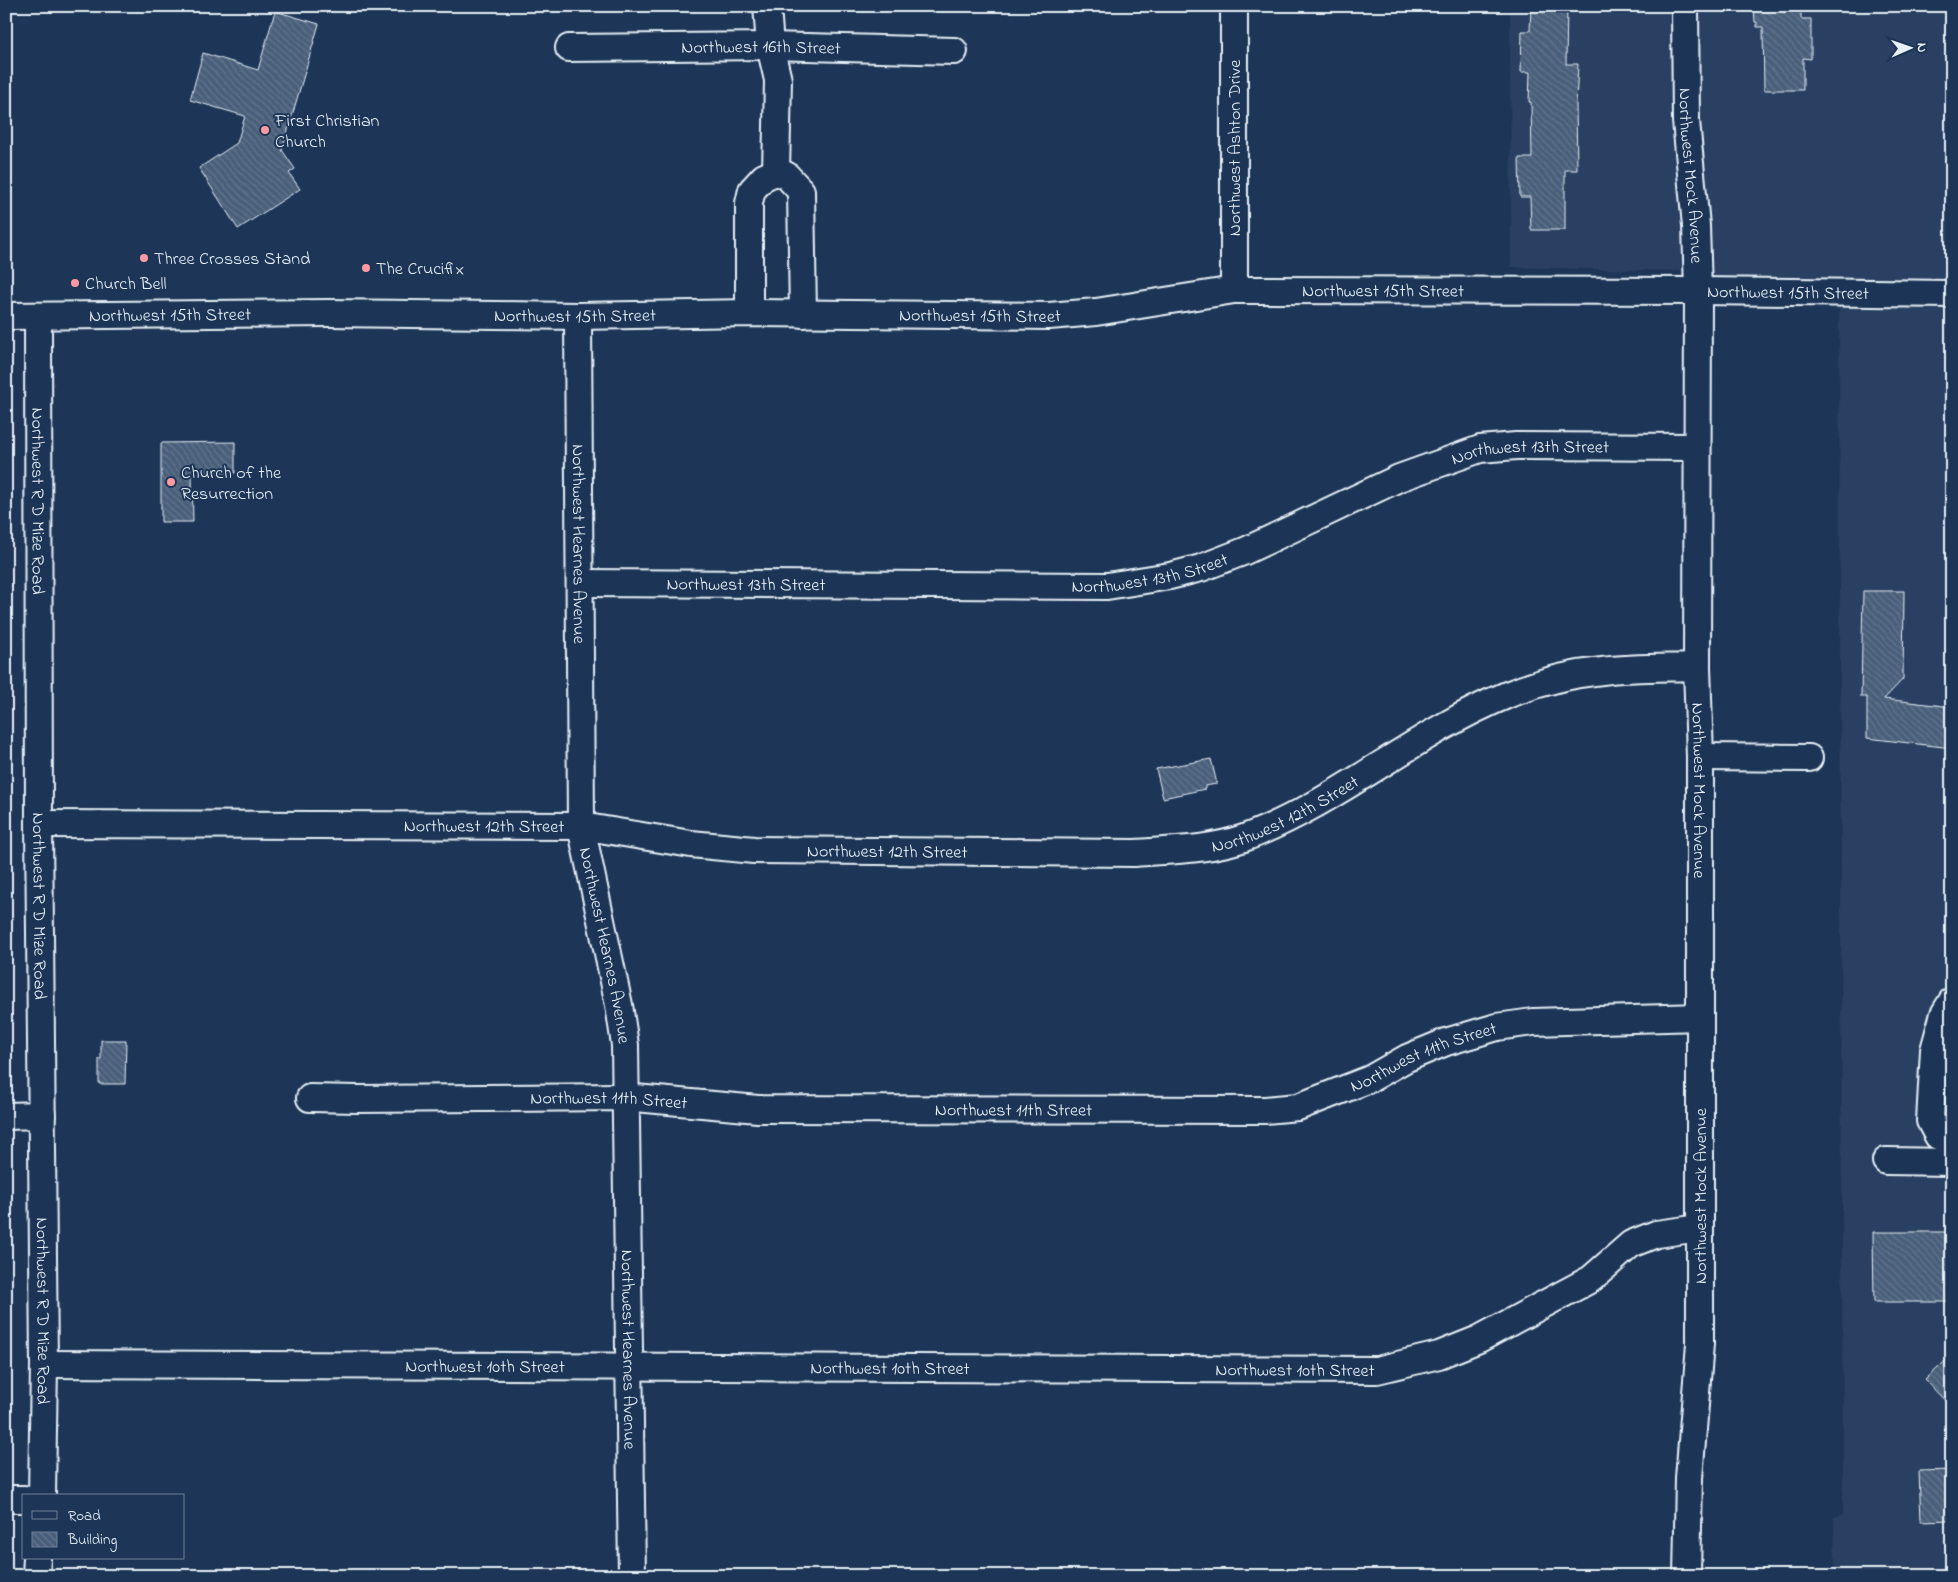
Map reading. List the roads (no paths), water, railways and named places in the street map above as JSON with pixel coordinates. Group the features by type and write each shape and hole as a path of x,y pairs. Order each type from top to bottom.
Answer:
{"street":[{"path":"767,6 770,46 778,80 776,172"},
{"name":"Northwest Ashton Drive","path":"1234,6 1234,290"},
{"name":"Northwest Mock Avenue","path":"1685,6 1686,121 1696,226 1698,291 1696,447 1697,667 1700,757 1700,1344 1689,1478 1687,1576"},
{"name":"Northwest 16th Street","path":"569,48 770,46 954,51"},
{"path":"749,313 749,203 752,190 764,177 776,172 786,175 801,191 803,314"},
{"name":"Northwest 15th Street","path":"6,316 328,313 578,316 749,313 1049,316 1096,312 1234,290 1698,291 1952,294"},
{"name":"Northwest R D Mize Road","path":"38,316 39,824 44,1364 42,1494"},
{"name":"Northwest Hearnes Avenue","path":"578,316 581,826 619,1005 625,1045 624,1096 632,1576"},
{"name":"Northwest 13th Street","path":"580,584 1107,586 1170,576 1201,568 1245,551 1399,478 1480,449 1516,446 1696,447"},
{"name":"Northwest 12th Street","path":"39,824 581,826 691,844 754,850 1135,853 1225,843 1278,824 1459,718 1507,695 1558,678 1603,670 1697,667"},
{"path":"1700,757 1809,758"},
{"path":"1952,1002 1944,1014 1934,1050 1930,1120 1938,1136 1952,1139"},
{"name":"Northwest 11th Street","path":"310,1098 357,1100 624,1096 758,1109 1265,1110 1298,1107 1370,1079 1407,1058 1446,1042 1496,1027 1533,1022 1700,1017"},
{"path":"6,1116 42,1115"},
{"path":"1886,1161 1952,1162"},
{"name":"Northwest 10th Street","path":"44,1364 1377,1370 1438,1355 1479,1339 1590,1280 1631,1244 1656,1234 1700,1228"},
{"path":"6,1498 22,1499"},
{"path":"36,1576 37,1560"}],"place":[{"name":"First Christian Church","path":"265,130"},
{"name":"Three Crosses Stand","path":"144,258"},
{"name":"The Crucifix","path":"366,268"},
{"name":"Church Bell","path":"75,283"},
{"name":"Church of the Resurrection","path":"171,482"}]}
